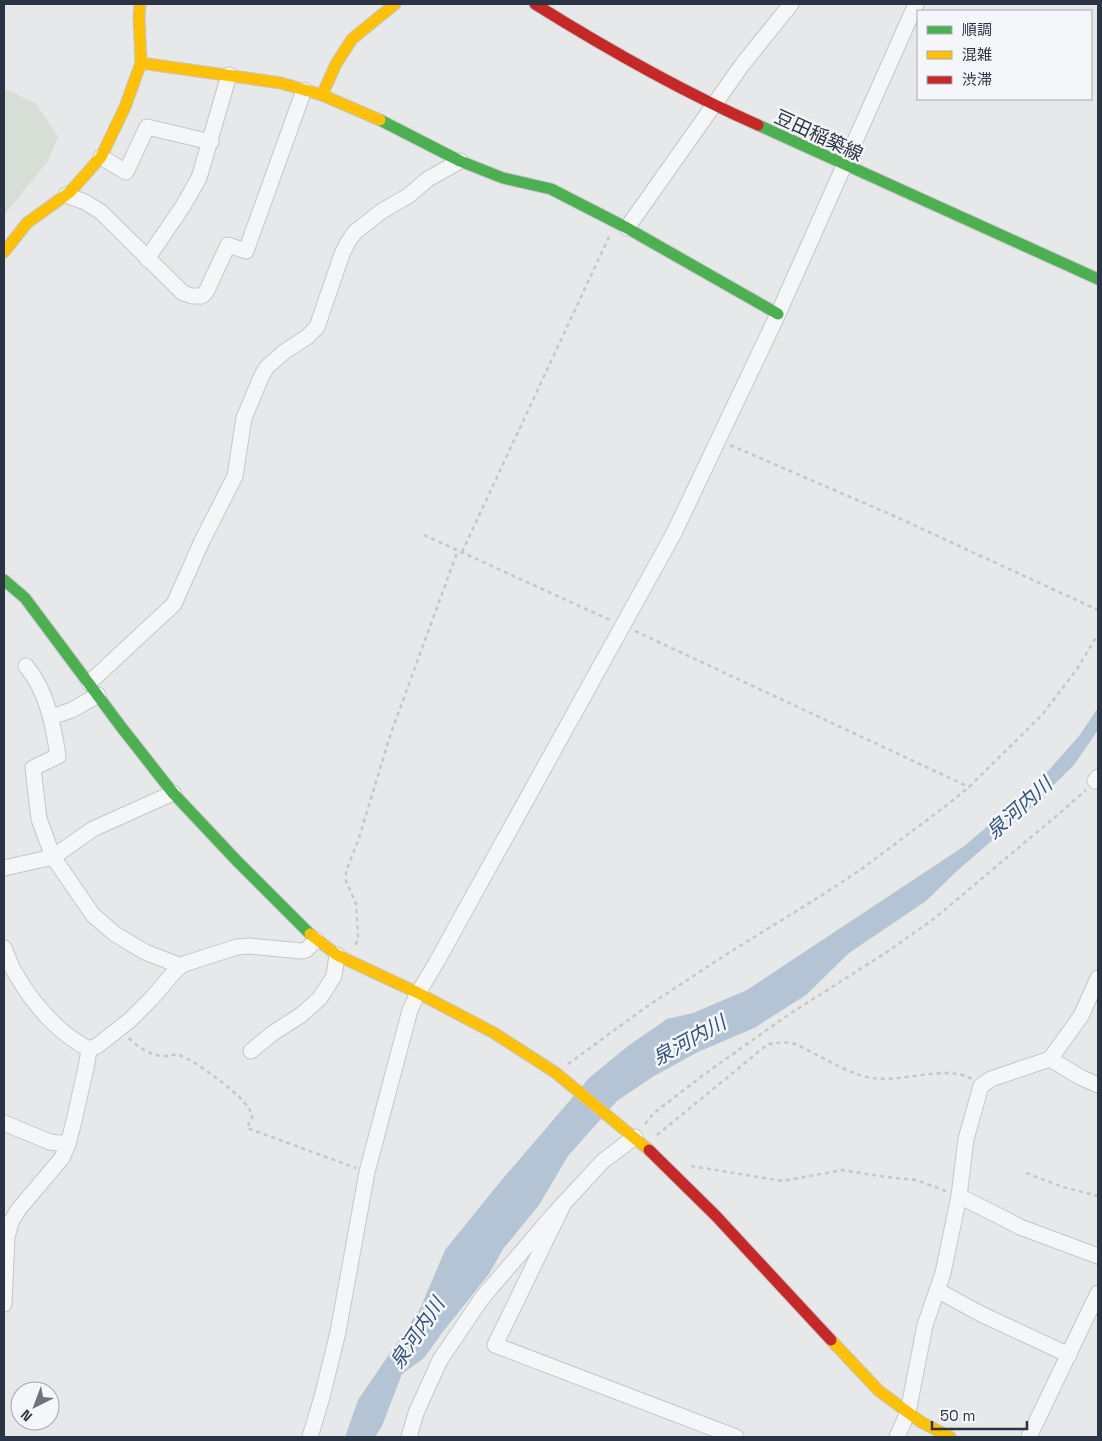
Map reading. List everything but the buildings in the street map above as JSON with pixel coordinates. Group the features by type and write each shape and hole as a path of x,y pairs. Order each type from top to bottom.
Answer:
{"street":[{"path":"4,252 27,223 66,195 101,157 125,107 141,63 140,4"},
{"path":"322,95 343,50 352,39 395,4"},
{"name":"豆田稲築線","path":"535,4 580,32 714,106 1098,279"},
{"path":"621,225 791,4"},
{"path":"310,1437 338,1332 367,1172 410,1010 674,534 778,314 916,4"},
{"path":"141,63 281,84 322,95 386,123 460,161 503,178 551,189 621,225 778,314"},
{"path":"147,259 183,206 199,178 230,75"},
{"path":"66,195 85,202 100,212 183,293 192,296 202,296 206,292 228,245 246,251 304,90"},
{"path":"101,157 126,172 147,127 211,142"},
{"path":"51,717 72,710 174,604 234,476 244,418 262,375 267,367 284,352 307,338 317,327 342,254 348,242 356,232 382,211 408,196 428,178 460,161"},
{"path":"4,580 25,598 173,793 316,940 336,955 418,993 494,1033 559,1075 660,1160 716,1216 880,1390 921,1422 950,1437"},
{"path":"26,666 34,675 51,717 58,756 33,768 39,820 53,857 94,915 115,934 145,952 182,966"},
{"path":"4,868 53,857 93,829 173,793"},
{"path":"4,948 16,975 33,1002 75,1042 89,1049 97,1046 151,999 176,970 194,960 237,947 248,946 302,951 306,950 316,940"},
{"path":"251,1051 272,1034 302,1015 320,998 334,976 336,955"},
{"path":"897,1437 908,1412 925,1325 943,1273 958,1196 966,1139 981,1086 991,1079 1050,1059 1081,1016 1098,978"},
{"path":"4,1304 7,1237 11,1222 18,1210 62,1158 68,1144 89,1049"},
{"path":"1050,1059 1098,1086"},
{"path":"4,1123 50,1142 68,1144"},
{"path":"409,1437 416,1413 440,1360 482,1298 603,1161 640,1142"},
{"path":"958,1196 1020,1227 1098,1256"},
{"path":"564,1203 495,1346 736,1437"},
{"path":"937,1290 981,1314 1069,1355"},
{"path":"1029,1437 1098,1293"}],"path":[{"path":"462,552 621,225"},
{"path":"718,440 892,515 1098,610"},
{"path":"424,535 969,787"},
{"path":"353,963 358,936 356,904 346,881 346,871 358,841 391,733 458,550"},
{"path":"559,1075 646,1007 863,868 969,787 1042,715 1077,669 1098,634"},
{"path":"640,1142 654,1113 785,1017 887,952 935,918 1061,812 1097,779"},
{"path":"119,1028 142,1049 153,1054 178,1055 187,1058 213,1076 244,1102 253,1114 247,1128 367,1172"},
{"path":"640,1142 768,1044 779,1042 793,1043 841,1068 874,1079 951,1073 967,1076 981,1086"},
{"path":"689,1166 783,1181 842,1170 916,1180 958,1196"},
{"path":"1026,1173 1063,1187 1098,1196"}],"shaded area":[{"path":"4,89 36,103 58,137 48,161 4,215"}],"water":[{"name":"泉河内川","path":"1098,708 1098,730 1074,765 1037,802 958,870 926,901 849,953 806,995 754,1028 698,1052 654,1076 617,1101 568,1156 539,1205 503,1249 489,1274 424,1358 402,1374 382,1426 375,1437 345,1437 358,1400 420,1309 445,1250 589,1078 628,1046 667,1019 693,1013 747,990 963,847 1033,788 1079,736"}],"traffic: fast":[{"path":"380,120 460,161 503,178 551,189 627,228 778,314"},
{"path":"758,125 1098,279"},
{"path":"4,580 25,598 173,793 310,934"}],"traffic: slow":[{"path":"4,252 27,223 70,192 101,157 125,107 141,63 140,4"},
{"path":"322,95 336,64 352,39 395,4"},
{"path":"141,63 281,83 322,95 380,120"},
{"path":"310,934 337,955 418,993 494,1033 556,1073 649,1150"},
{"path":"831,1340 879,1391 921,1422 950,1437"}],"traffic: jam":[{"path":"535,4 645,69 758,125"},
{"path":"649,1150 716,1216 831,1340"}]}
